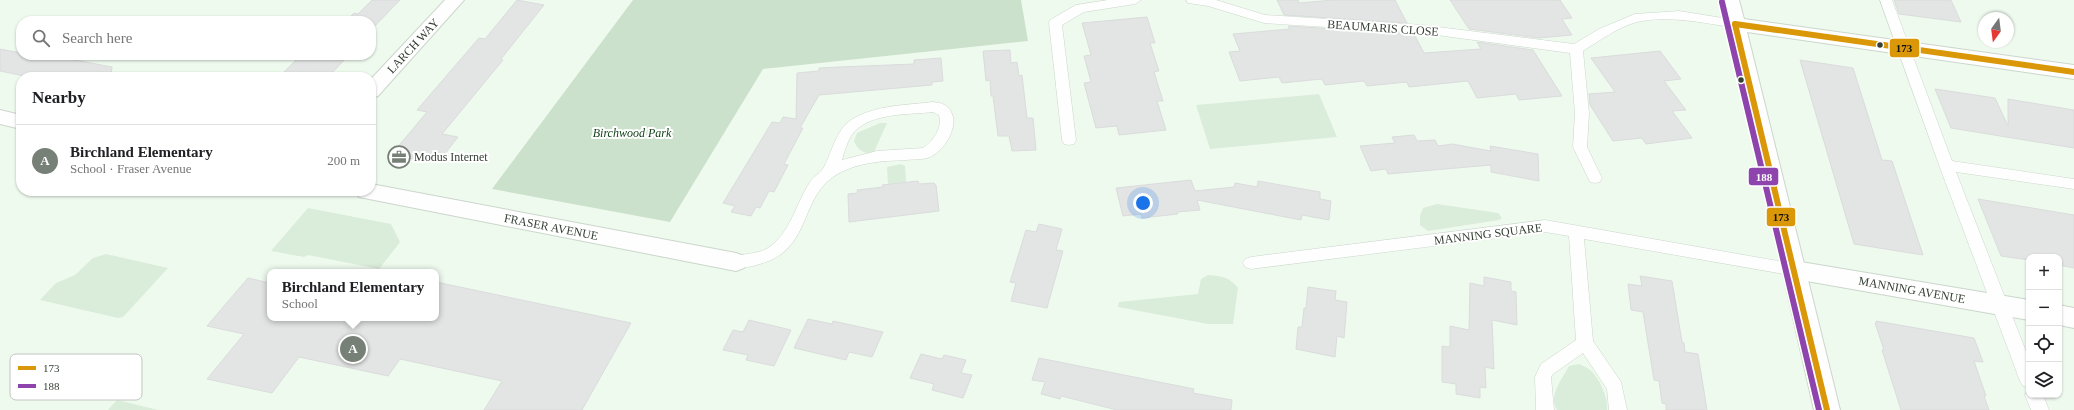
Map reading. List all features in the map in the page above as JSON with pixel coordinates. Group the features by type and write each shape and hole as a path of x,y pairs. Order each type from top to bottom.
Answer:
{"street":[{"name":"LARCH WAY","path":"376,86 455,0"},
{"path":"1730,0 1827,410"},
{"path":"1735,24 2074,72"},
{"path":"0,118 16,121"},
{"name":"FRASER AVENUE","path":"376,193 736,262"},
{"name":"MANNING AVENUE","path":"1795,270 2026,309"},
{"path":"2062,316 2074,318"}],"lane":[{"path":"1070,140 1055,23 1081,8 1135,0"},
{"name":"BEAUMARIS CLOSE","path":"1192,0 1209,2 1271,20 1422,29 1576,49"},
{"path":"1886,0 1946,165 2026,373"},
{"path":"1595,178 1580,147 1582,113 1576,49 1604,32 1635,18 1679,15 1735,24"},
{"path":"736,262 752,262 767,257 780,248 792,232 816,183 830,171 848,162 926,152 937,145 942,137 947,121 946,114 940,108 933,107 870,116 859,120 845,133 830,171"},
{"path":"1946,165 2074,184"},
{"name":"MANNING SQUARE","path":"1251,263 1545,226 1795,270"},
{"path":"1576,232 1585,342 1615,387 1618,410"},
{"path":"1545,410 1543,377 1547,369 1585,342"},
{"path":"2035,398 2040,410"}],"green space":[{"name":"Birchwood Park","path":"633,0 1021,0 1028,41 763,69 670,222 492,189"},
{"path":"1319,94 1337,137 1210,149 1196,105"},
{"path":"880,123 887,123 874,152 868,153 859,149 854,141 857,133"},
{"path":"901,164 905,166 906,182 888,184 887,167"},
{"path":"1437,204 1498,213 1502,218 1499,220 1428,231 1420,225 1420,216 1423,208"},
{"path":"308,208 391,224 400,242 379,269 308,255 304,257 271,251"},
{"path":"106,254 168,268 123,317 118,318 40,300 56,283 75,275 93,258"},
{"path":"1208,275 1225,278 1231,281 1238,288 1233,324 1208,324 1118,307 1119,302 1198,294 1201,279"},
{"path":"1579,364 1589,369 1597,378 1605,394 1607,410 1557,410 1554,399 1557,388 1569,366"},
{"path":"117,400 158,410 108,410"}],"building":[{"path":"372,0 400,0 376,25 376,16 351,16 354,13 358,14"},
{"path":"517,0 544,5 501,59 503,60 442,134 458,137 439,161 420,157 418,160 391,155 427,112 417,110 479,38 485,39"},
{"path":"1277,0 1298,0 1299,3 1333,0 1395,0 1407,23 1284,15"},
{"path":"1450,0 1560,0 1572,18 1562,19 1572,35 1539,38 1469,29"},
{"path":"1894,0 1951,0 1961,22 1899,14"},
{"path":"1147,17 1155,43 1150,43 1159,71 1154,72 1163,101 1157,101 1166,130 1119,135 1117,126 1096,128 1084,83 1091,82 1084,56 1091,55 1082,23"},
{"path":"1288,26 1414,34 1424,53 1481,49 1477,42 1533,50 1562,96 1519,100 1516,94 1477,98 1468,81 1409,87 1407,82 1367,86 1364,81 1325,85 1322,79 1282,83 1279,77 1240,81 1229,52 1240,51 1233,34 1290,29"},
{"path":"0,49 16,52 16,60 75,60 112,67 112,72 16,72 16,74 0,71"},
{"path":"1010,50 1011,63 1017,62 1019,76 1022,75 1027,118 1033,118 1036,150 1012,151 1009,136 998,136 993,96 991,96 990,80 986,81 983,51"},
{"path":"1660,51 1681,79 1664,81 1686,110 1672,111 1692,138 1646,144 1642,138 1613,141 1590,105 1589,94 1615,92 1591,58"},
{"path":"941,58 943,81 932,82 932,85 819,95 800,128 803,128 784,164 788,165 774,192 769,191 760,208 756,207 751,216 731,212 735,206 723,203 772,122 780,123 783,117 796,119 797,73 819,71 819,68 914,64 914,60"},
{"path":"296,60 344,60 333,72 284,72"},
{"path":"1800,60 1853,68 1882,160 1892,161 1923,255 1854,244"},
{"path":"1935,89 1995,98 2008,126 2008,99 2074,110 2074,148 1951,128"},
{"path":"1414,135 1417,141 1435,140 1438,146 1452,144 1491,151 1490,146 1538,154 1539,181 1491,172 1491,165 1388,174 1386,169 1371,171 1360,146 1395,143 1392,137"},
{"path":"1191,180 1195,191 1234,187 1235,183 1257,187 1258,181 1320,192 1320,199 1331,201 1329,220 1302,215 1301,220 1197,200 1200,210 1142,218 1141,214 1123,216 1116,188"},
{"path":"918,181 919,184 934,183 936,185 939,211 849,222 848,194 858,193 857,190 883,187 882,185"},
{"path":"1978,199 2074,215 2074,268 2062,266 2062,254 2026,254 2026,260 2001,256"},
{"path":"1039,224 1062,229 1056,250 1063,251 1047,308 1011,301 1016,283 1010,282 1026,230 1036,232"},
{"path":"1640,276 1672,281 1682,342 1684,343 1685,352 1698,354 1707,410 1666,410 1666,404 1662,403 1659,381 1654,380 1643,312 1631,310 1628,284 1642,286"},
{"path":"1484,277 1511,282 1511,291 1516,292 1517,325 1492,320 1494,369 1485,367 1486,388 1480,387 1480,398 1456,394 1456,384 1442,382 1442,346 1450,347 1450,326 1469,330 1470,283 1484,286"},
{"path":"248,278 267,282 267,321 439,321 439,283 631,323 582,410 484,410 502,381 400,359 388,376 299,357 272,393 207,379 244,334 207,326"},
{"path":"1308,287 1336,291 1335,300 1347,302 1344,338 1337,336 1335,357 1296,349 1298,327 1302,327"},
{"path":"808,319 832,324 833,321 883,332 872,357 849,352 846,360 794,348"},
{"path":"749,320 791,330 774,366 746,360 748,355 723,350 733,330 743,332"},
{"path":"1876,321 1974,338 1983,362 1974,361 1986,396 1984,396 1989,410 1901,410 1882,350 1884,350 1875,323 1877,323"},
{"path":"921,354 942,359 944,355 966,360 961,373 972,375 963,398 932,390 934,384 910,378"},
{"path":"1039,358 1194,389 1193,393 1232,400 1231,410 1117,410 1061,396 1060,399 1041,394 1045,382 1032,380"}],"transit line":[{"name":"188","path":"1722,2 1819,410"},
{"name":"173","path":"1735,24 1827,410"},
{"name":"173","path":"1735,24 2074,72"}],"place":[{"name":"Modus Internet","path":"399,157"},
{"name":"Birchland Elementary","path":"353,349"}]}
